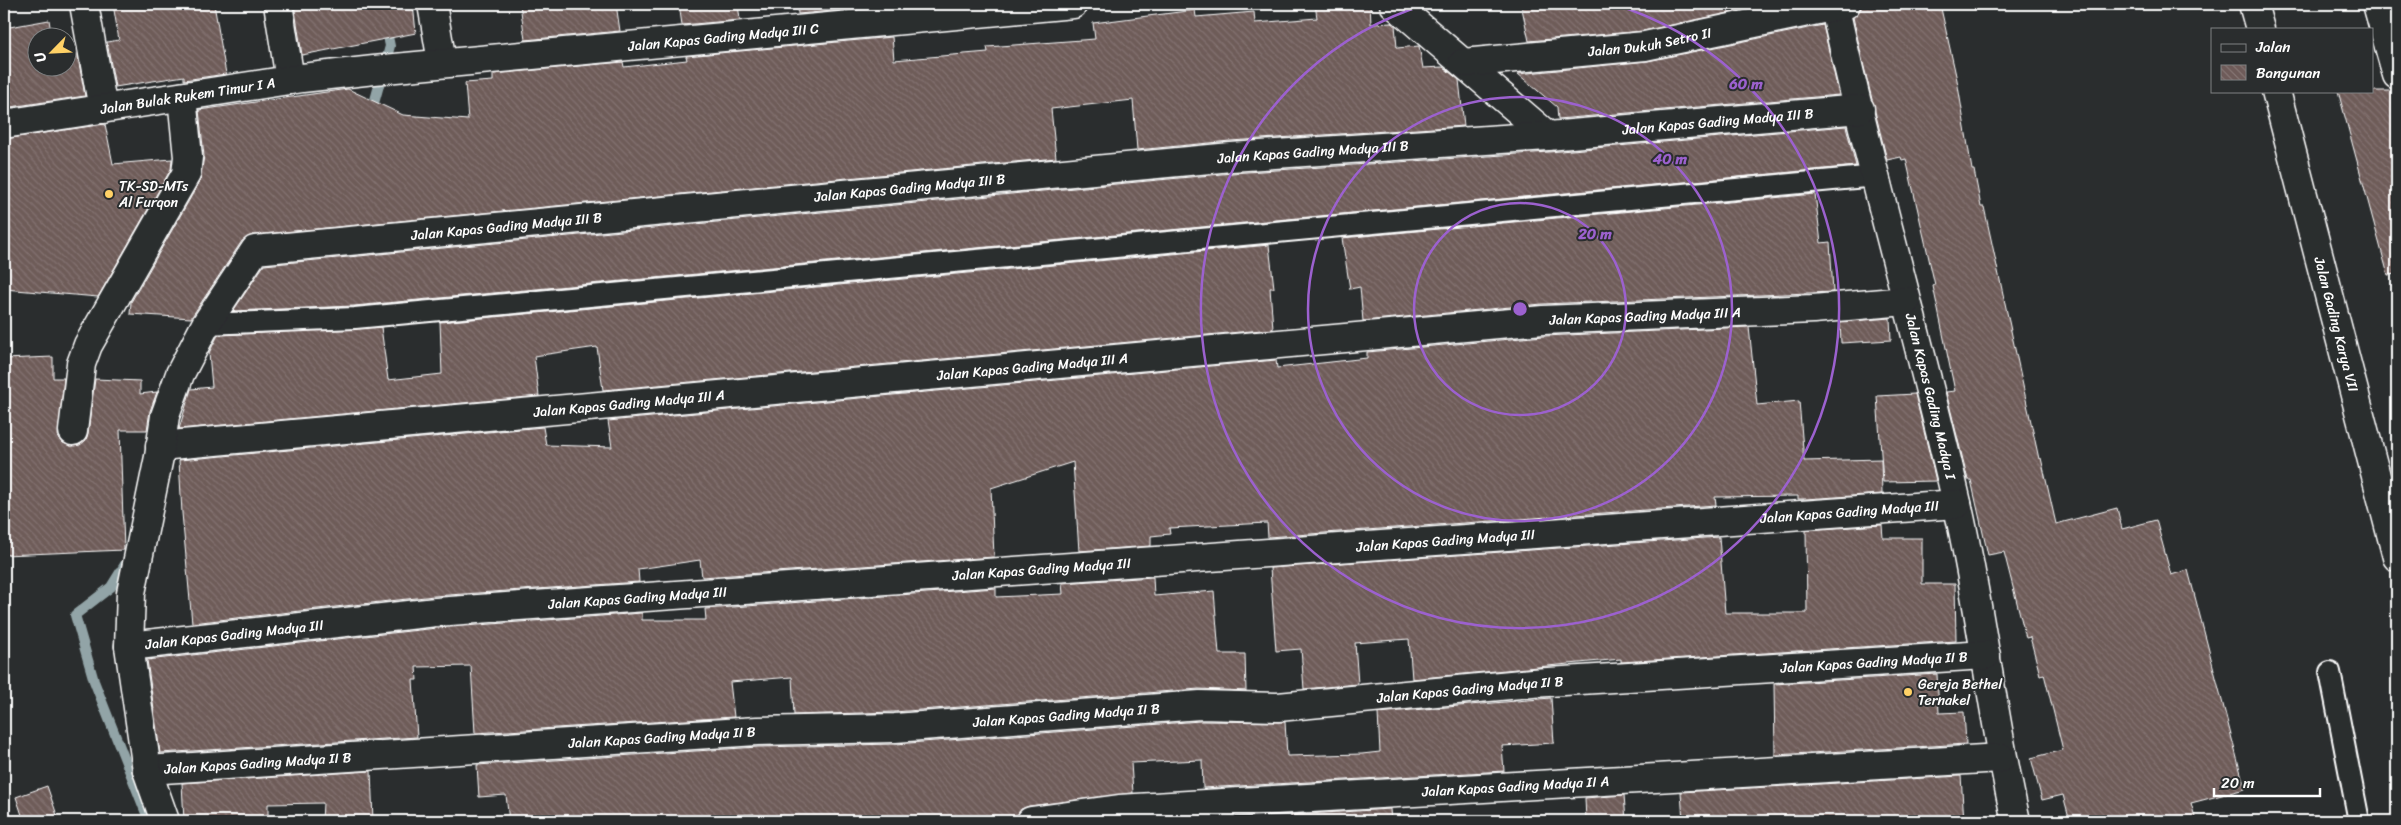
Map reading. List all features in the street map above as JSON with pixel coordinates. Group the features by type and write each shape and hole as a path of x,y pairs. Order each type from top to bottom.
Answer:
{"street":[{"path":"84,4 103,109"},
{"path":"278,4 290,80"},
{"path":"432,4 442,62"},
{"name":"Jalan Kapas Gading Madya III C","path":"385,69 442,62 1073,4"},
{"path":"1394,4 1548,136"},
{"path":"2253,4 2260,28"},
{"path":"2377,4 2397,75"},
{"name":"Jalan Dukuh Setro II","path":"1462,63 1645,46 1838,5"},
{"name":"Jalan Kapas Gading Madya I","path":"1838,5 1860,109 1957,504 1986,655 2001,758 2016,821"},
{"name":"Jalan Bulak Rukem Timur I A","path":"4,124 290,80 385,69"},
{"name":"Jalan Gading Karya VII","path":"2276,92 2397,557"},
{"path":"73,431 81,364 88,345 186,174 188,157 182,97"},
{"name":"Jalan Kapas Gading Madya III B","path":"206,324 255,250 1231,157 1548,136 1860,109"},
{"name":"Jalan Kapas Gading Madya III A","path":"160,446 1543,320 1812,309 1906,301"},
{"path":"165,821 146,770 129,646 131,593 165,416 180,374 206,324"},
{"name":"Jalan Kapas Gading Madya III","path":"129,646 436,612 1957,504"},
{"name":"Jalan Kapas Gading Madya II B","path":"146,770 756,731 895,728 1200,705 1278,706 1532,683 1986,655"},
{"name":"Jalan Kapas Gading Madya II A","path":"1031,821 1119,809 2001,758"}],"lane":[{"path":"206,324 355,318 1876,176"},
{"path":"2330,672 2359,821"}],"building":[{"path":"113,4 214,4 226,74 184,80 184,76 115,87 107,42 119,40"},
{"path":"294,4 413,4 416,33 302,55"},
{"path":"520,4 616,4 620,31 525,40"},
{"path":"679,4 738,4 740,20 682,25"},
{"path":"797,4 889,4 890,6 798,14"},
{"path":"1315,4 1370,4 1371,24 1392,23 1395,25 1397,48 1419,46 1423,68 1443,67 1459,80 1464,126 1230,141 1137,150 1133,100 1051,109 1056,158 253,235 242,241 191,318 130,314 131,302 200,181 204,156 199,110 348,89 403,115 468,120 465,83 493,81 493,74 623,62 624,67 687,60 686,56 892,37 894,60 988,52 987,47 1095,39 1093,23 1195,10 1196,17 1254,12 1255,23 1317,18"},
{"path":"1521,4 1771,4 1643,31 1529,41"},
{"path":"1861,4 1940,4 1957,80 1972,170 1974,170 1981,207 1984,207 2039,459 2041,458 2056,524 2117,508 2122,529 2156,520 2171,575 2188,570 2245,789 2191,803 2196,821 2070,821 2063,795 2042,800 2031,758 2063,750 2044,674 2040,675 2030,637 2026,638 2004,552 1988,555 1971,480 1968,480 1946,392 1955,391 1933,286 1935,285 1906,159 1902,160 1901,157 1887,160 1863,63 1853,17 1861,9"},
{"path":"49,20 50,28 28,28 28,78 78,78 78,57 85,96 4,108 4,28"},
{"path":"1823,25 1839,95 1558,119 1557,107 1518,74 1648,61"},
{"path":"2397,91 2397,274 2388,275 2338,92"},
{"path":"105,124 113,164 172,159 171,169 98,297 4,289 4,139"},
{"path":"1846,126 1856,166 354,306 233,311 264,265 1232,173 1549,152"},
{"path":"1815,194 1821,243 1830,242 1833,292 1542,304 1363,321 1360,287 1350,289 1342,238"},
{"path":"1269,245 1274,288 1270,288 1273,329 603,390 597,347 534,356 539,396 179,429 191,389 212,387 209,353 218,335 381,327 388,380 442,374 440,322"},
{"path":"1890,318 1891,340 1841,343 1840,322"},
{"path":"1749,327 1757,405 1799,401 1804,461 1881,459 1882,494 1805,499 1798,499 1798,496 1715,497 1716,505 1268,537 1267,523 1169,528 1170,534 1151,536 1151,546 1079,551 1073,462 991,488 994,557 702,577 700,560 638,569 639,582 434,596 192,623 179,460 543,427 546,445 612,447 608,421 1276,360 1277,368 1367,358 1367,352 1544,336"},
{"path":"53,357 53,378 64,378 58,437 63,443 71,446 80,445 86,440 95,379 140,381 140,394 157,392 150,411 147,430 120,430 124,550 4,555 4,359"},
{"path":"1915,394 1936,481 1883,482 1877,396"},
{"path":"1882,525 1883,538 1922,538 1922,584 1955,584 1956,641 1621,662 1621,659 1412,679 1409,639 1355,643 1358,684 1304,689 1301,649 1276,651 1270,568 1719,537 1725,613 1807,613 1806,530"},
{"path":"1153,577 1154,596 1214,591 1219,654 1245,654 1246,691 1199,689 894,712 794,715 792,677 730,682 734,717 475,733 471,666 416,667 417,680 413,680 417,737 160,753 147,660 437,628 642,613 642,620 706,620 705,609 996,588 996,597 1063,594 1062,583"},
{"path":"1937,674 1939,713 1964,712 1966,744 1775,755 1774,684"},
{"path":"1551,698 1554,743 1502,746 1504,771 1203,788 1202,760 1131,763 1133,793 1029,806 1021,809 1016,821 754,821 754,814 698,818 698,821 509,821 506,795 479,797 477,765 758,747 896,744 1200,721 1285,722 1287,756 1362,754 1380,752 1378,713"},
{"path":"371,771 373,821 322,821 323,803 268,804 268,821 184,821 182,783"},
{"path":"1961,776 1964,821 1814,821 1814,817 1744,821 1683,821 1681,792"},
{"path":"47,786 59,821 24,821 16,797"},
{"path":"1624,795 1626,821 1586,821 1585,798"},
{"path":"1390,809 1391,821 1291,821 1291,815"}],"waterway":[{"path":"371,114 390,46 381,4"},
{"path":"129,558 111,587 75,615 94,681 149,821"}],"place":[{"name":"TK-SD-MTs Al Furqon","path":"109,194"},
{"name":"Gereja Bethel Ternakel","path":"1908,692"}]}
